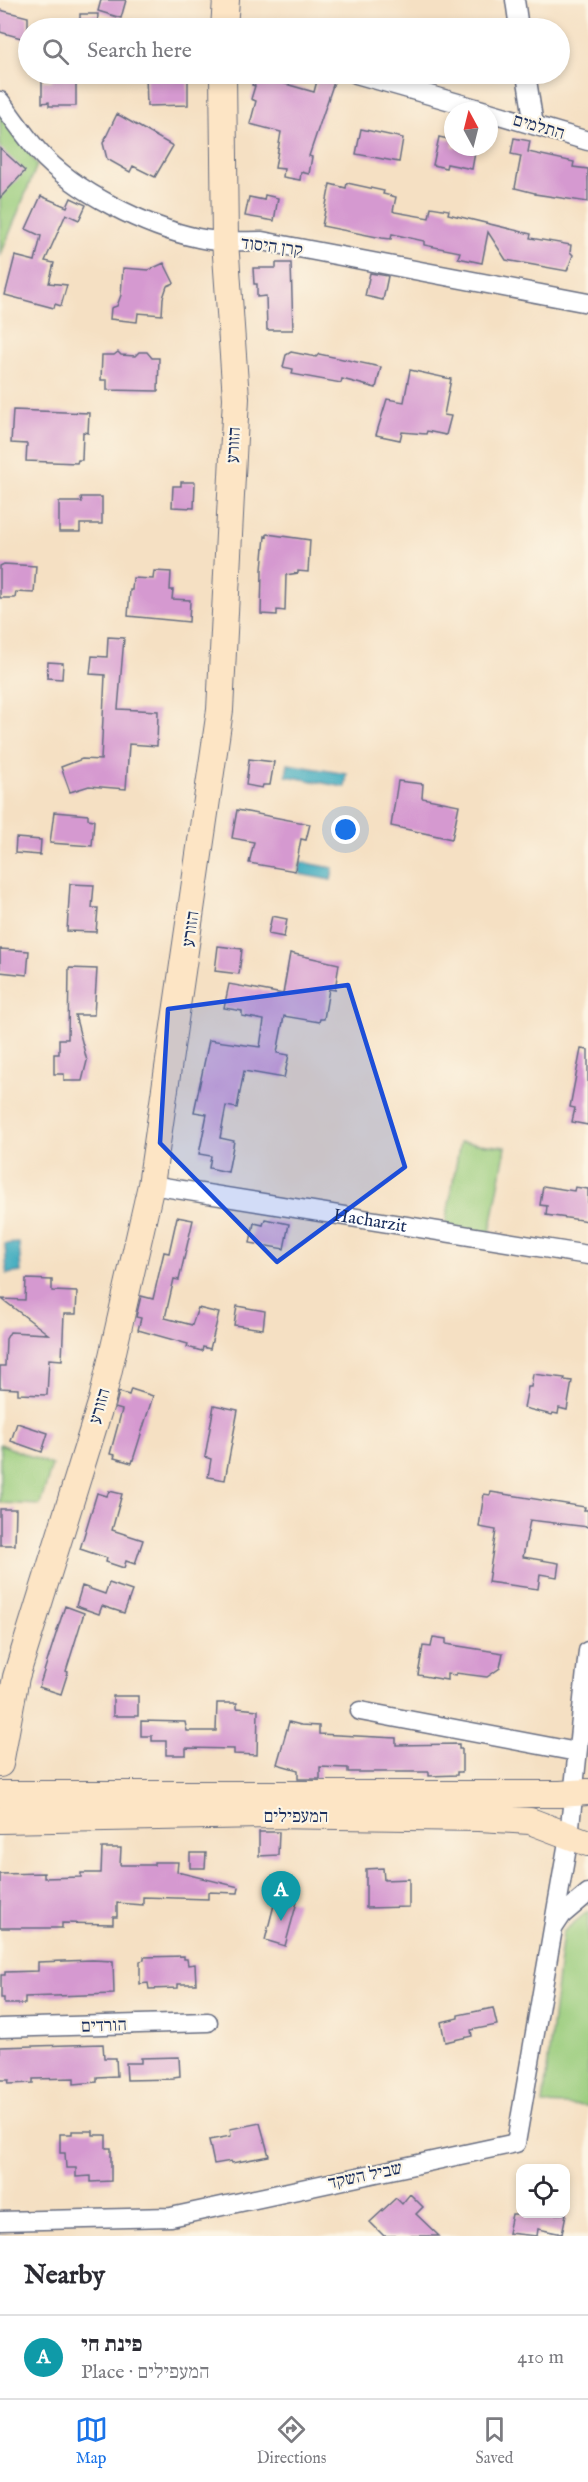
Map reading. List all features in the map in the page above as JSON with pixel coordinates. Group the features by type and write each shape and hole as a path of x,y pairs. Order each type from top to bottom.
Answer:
{"street":[{"path":"225,18 226,0"},
{"path":"514,0 517,18"},
{"name":"הזורע","path":"0,1764 8,1678 102,1400 152,1185 220,710 236,398 225,241 223,84"},
{"name":"התלמים","path":"392,84 456,102"},
{"path":"528,84 534,125"},
{"name":"קרן היסוד","path":"0,101 40,153 86,191 144,221 199,238 262,241 588,303"},
{"name":"התלמים","path":"498,114 588,141"},
{"name":"Hacharzit","path":"152,1185 588,1255"},
{"name":"שביל השקד","path":"0,2221 171,2217 516,2142 552,1931 579,1839 581,1793 577,1752 587,1660"},
{"path":"360,1711 577,1752"},
{"name":"המעפילים","path":"0,1794 581,1793"},
{"name":"המעפילים","path":"0,1820 267,1815 479,1818 530,1821 579,1839"},
{"name":"שביל השקד","path":"552,1931 562,1915 588,1893"},
{"name":"הורדים","path":"0,2028 208,2022"}],"highlighted area":[{"path":"348,985 405,1167 277,1262 160,1143 168,1009"}],"green space":[{"path":"0,109 9,118 37,165 0,257"},
{"path":"460,1142 506,1147 490,1233 445,1227"},
{"path":"0,1444 52,1465 40,1505 0,1503"},
{"path":"588,1911 588,2106 543,2104 563,1932"}],"water":[{"path":"288,764 347,774 345,787 286,776"},
{"path":"301,862 333,868 331,880 299,874"},
{"path":"19,1243 21,1272 7,1274 5,1244"}],"building":[{"path":"101,0 126,0 121,18 98,11"},
{"path":"0,10 28,17 18,18 18,37 0,32"},
{"path":"80,14 98,14 98,18 80,18"},
{"path":"42,84 76,84 76,106 49,106 49,102 42,103"},
{"path":"146,84 188,84 188,105 147,106"},
{"path":"286,84 314,92 316,84 333,84 309,156 312,157 309,174 301,172 300,180 283,177 284,169 275,168 281,132 250,124 256,101 251,99 255,86 252,85"},
{"path":"117,114 173,146 155,177 133,166 130,172 107,159 103,143"},
{"path":"361,129 403,138 399,162 356,154"},
{"path":"439,137 444,138 444,156 474,156 472,169 447,164 446,168 433,165"},
{"path":"514,138 530,141 528,152 574,162 573,167 588,169 588,202 535,194 515,188 521,156 511,154"},
{"path":"0,148 25,171 0,198"},
{"path":"347,183 384,191 383,194 396,197 393,211 395,212 429,218 431,207 449,210 448,214 531,234 530,238 571,245 570,252 573,255 567,271 506,260 488,232 482,263 458,258 460,252 424,245 424,241 392,234 391,239 382,238 322,226 330,184 346,188"},
{"path":"265,195 278,198 274,221 245,216 249,197 264,200"},
{"path":"41,196 67,207 71,198 86,205 79,220 66,214 45,261 54,263 49,283 67,285 61,306 55,304 54,308 5,295 15,256 35,261 41,236 26,229"},
{"path":"164,263 174,283 167,286 163,298 162,315 138,313 137,322 110,319 111,308 117,306 121,295 123,268 149,270"},
{"path":"276,263 291,263 293,330 267,330 266,296 257,297 253,268 276,268"},
{"path":"370,273 388,276 383,300 365,296"},
{"path":"118,352 121,355 135,356 139,352 147,352 152,358 159,358 158,391 107,390 107,380 101,380 102,355 114,355"},
{"path":"291,352 316,357 319,354 381,367 376,388 342,379 341,383 292,374 293,369 283,367 286,355"},
{"path":"410,370 451,379 444,415 451,416 446,435 427,431 426,434 402,432 400,440 376,435 387,399 404,402"},
{"path":"13,410 89,413 88,433 83,432 82,460 78,460 77,463 26,461 27,444 11,443"},
{"path":"181,482 195,482 194,508 172,507 173,486 181,486"},
{"path":"81,497 102,497 102,524 80,524 80,532 59,532 59,502 82,502"},
{"path":"267,534 310,540 308,572 298,571 298,573 286,575 285,611 277,610 277,615 261,614 262,570"},
{"path":"4,564 36,566 34,593 16,592 15,598 0,598 0,566"},
{"path":"154,571 171,572 172,599 190,600 189,622 128,616 133,578 153,579"},
{"path":"108,637 124,638 118,709 158,711 157,746 129,744 126,789 89,786 70,792 61,767 82,759 101,760 105,675 90,674 92,656 107,657"},
{"path":"48,662 63,663 62,679 47,678"},
{"path":"249,759 274,762 270,785 263,785 262,788 246,785"},
{"path":"398,781 423,784 422,798 459,805 452,839 391,826"},
{"path":"237,810 310,824 306,840 301,839 295,871 249,863 254,842 232,838"},
{"path":"54,812 88,815 88,819 94,820 92,846 50,843"},
{"path":"16,838 41,840 40,855 15,853"},
{"path":"70,884 94,885 92,908 98,908 96,932 67,931"},
{"path":"272,916 287,919 284,937 268,934"},
{"path":"218,946 242,949 239,974 215,971"},
{"path":"0,949 29,951 27,975 0,972"},
{"path":"290,953 339,964 335,990 329,989 324,1019 320,1019 319,1022 284,1016 277,1053 289,1055 284,1078 244,1071 237,1108 226,1106 220,1138 234,1141 228,1172 209,1168 211,1156 199,1154 207,1114 194,1112 209,1040 260,1047 264,1020 242,1016 242,1011 224,1008 229,984 283,994"},
{"path":"69,968 97,969 94,1015 75,1015 87,1061 82,1081 64,1081 64,1074 54,1074 54,1054 59,1054 59,1039 68,1039"},
{"path":"581,1049 588,1050 588,1125 572,1122 575,1108 570,1107"},
{"path":"543,1186 574,1191 575,1187 588,1189 588,1221 546,1215 547,1206 540,1205"},
{"path":"177,1217 193,1220 179,1280 174,1279 165,1318 192,1325 198,1308 219,1313 210,1349 203,1347 202,1351 187,1347 188,1344 138,1330 141,1318 136,1317 141,1296 153,1299 164,1252 169,1253"},
{"path":"265,1219 289,1224 284,1249 250,1243 254,1223 263,1225"},
{"path":"26,1279 52,1280 52,1291 77,1292 76,1314 64,1314 62,1360 49,1359 47,1395 18,1394 18,1389 0,1388 0,1366 5,1366 6,1339 10,1332 48,1334 2,1299 25,1300"},
{"path":"237,1306 265,1311 263,1329 234,1325"},
{"path":"533,1374 572,1381 567,1410 559,1408 558,1414 553,1413 552,1415 524,1408"},
{"path":"131,1389 153,1396 132,1463 114,1458 115,1455 110,1454 122,1410 115,1408 119,1392 129,1395"},
{"path":"214,1405 238,1410 225,1480 208,1477 211,1459 205,1457"},
{"path":"17,1423 48,1433 42,1452 11,1441"},
{"path":"109,1491 122,1494 112,1530 143,1540 135,1564 126,1561 124,1568 106,1562 107,1558 80,1549 97,1493 107,1496"},
{"path":"491,1492 585,1507 584,1510 588,1510 588,1527 530,1520 523,1557 559,1563 557,1577 540,1574 538,1589 488,1582 496,1530 479,1527 484,1494 490,1495"},
{"path":"0,1509 16,1509 15,1545 0,1545"},
{"path":"109,1583 132,1591 124,1613 102,1606 99,1614 76,1606 82,1586 105,1594"},
{"path":"65,1606 84,1613 61,1694 39,1687"},
{"path":"433,1637 446,1639 446,1644 503,1653 500,1668 487,1677 456,1673 456,1675 447,1674 447,1680 418,1675 423,1646 431,1647"},
{"path":"113,1696 138,1696 138,1716 113,1716"},
{"path":"217,1703 237,1703 237,1708 258,1710 257,1755 234,1754 234,1749 186,1748 186,1755 166,1755 166,1741 152,1741 152,1736 141,1736 141,1721 185,1722 187,1731 216,1731"},
{"path":"289,1722 319,1726 319,1734 396,1738 396,1745 459,1744 459,1749 462,1749 462,1772 457,1772 457,1775 429,1776 429,1772 348,1772 348,1768 320,1767 320,1779 298,1779 298,1770 277,1764"},
{"path":"259,1832 279,1832 278,1855 259,1856"},
{"path":"102,1848 121,1848 120,1865 178,1862 177,1872 239,1887 238,1893 208,1892 208,1899 143,1897 143,1905 117,1903 117,1917 113,1917 113,1924 62,1923 62,1928 0,1928 0,1874 44,1873 44,1878 81,1877 81,1873 101,1873"},
{"path":"190,1853 206,1853 205,1868 190,1868"},
{"path":"383,1868 384,1880 409,1879 409,1907 366,1908 366,1869"},
{"path":"276,1897 297,1902 285,1946 265,1940"},
{"path":"184,1956 188,1965 195,1964 196,1984 178,1984 178,1988 149,1989 148,1983 140,1984 140,1961 144,1960 144,1957"},
{"path":"113,1961 114,1994 25,1997 25,2004 4,2004 4,1998 1,1998 1,1975 5,1975 5,1972 38,1971 38,1962"},
{"path":"493,2008 497,2025 471,2030 472,2036 445,2042 441,2022 458,2018 458,2015"},
{"path":"103,2044 104,2058 116,2058 117,2076 97,2077 97,2082 74,2084 74,2078 33,2079 33,2083 8,2084 9,2080 0,2080 0,2047"},
{"path":"179,2057 180,2076 173,2077 174,2079 127,2080 126,2063 141,2063 141,2058"},
{"path":"260,2123 269,2156 214,2164 209,2140 231,2136 230,2129"},
{"path":"72,2131 93,2131 93,2135 106,2135 106,2148 111,2148 111,2181 91,2182 91,2176 76,2177 76,2168 66,2168 65,2153 60,2153 60,2134 72,2134"},
{"path":"410,2194 423,2207 416,2214 439,2236 384,2236 370,2222 396,2198 402,2204"},
{"path":"512,2214 516,2214 516,2218 565,2218 562,2234 538,2229 537,2236 508,2233"}],"place":[{"name":"פינת חי","path":"281,1921"}]}
